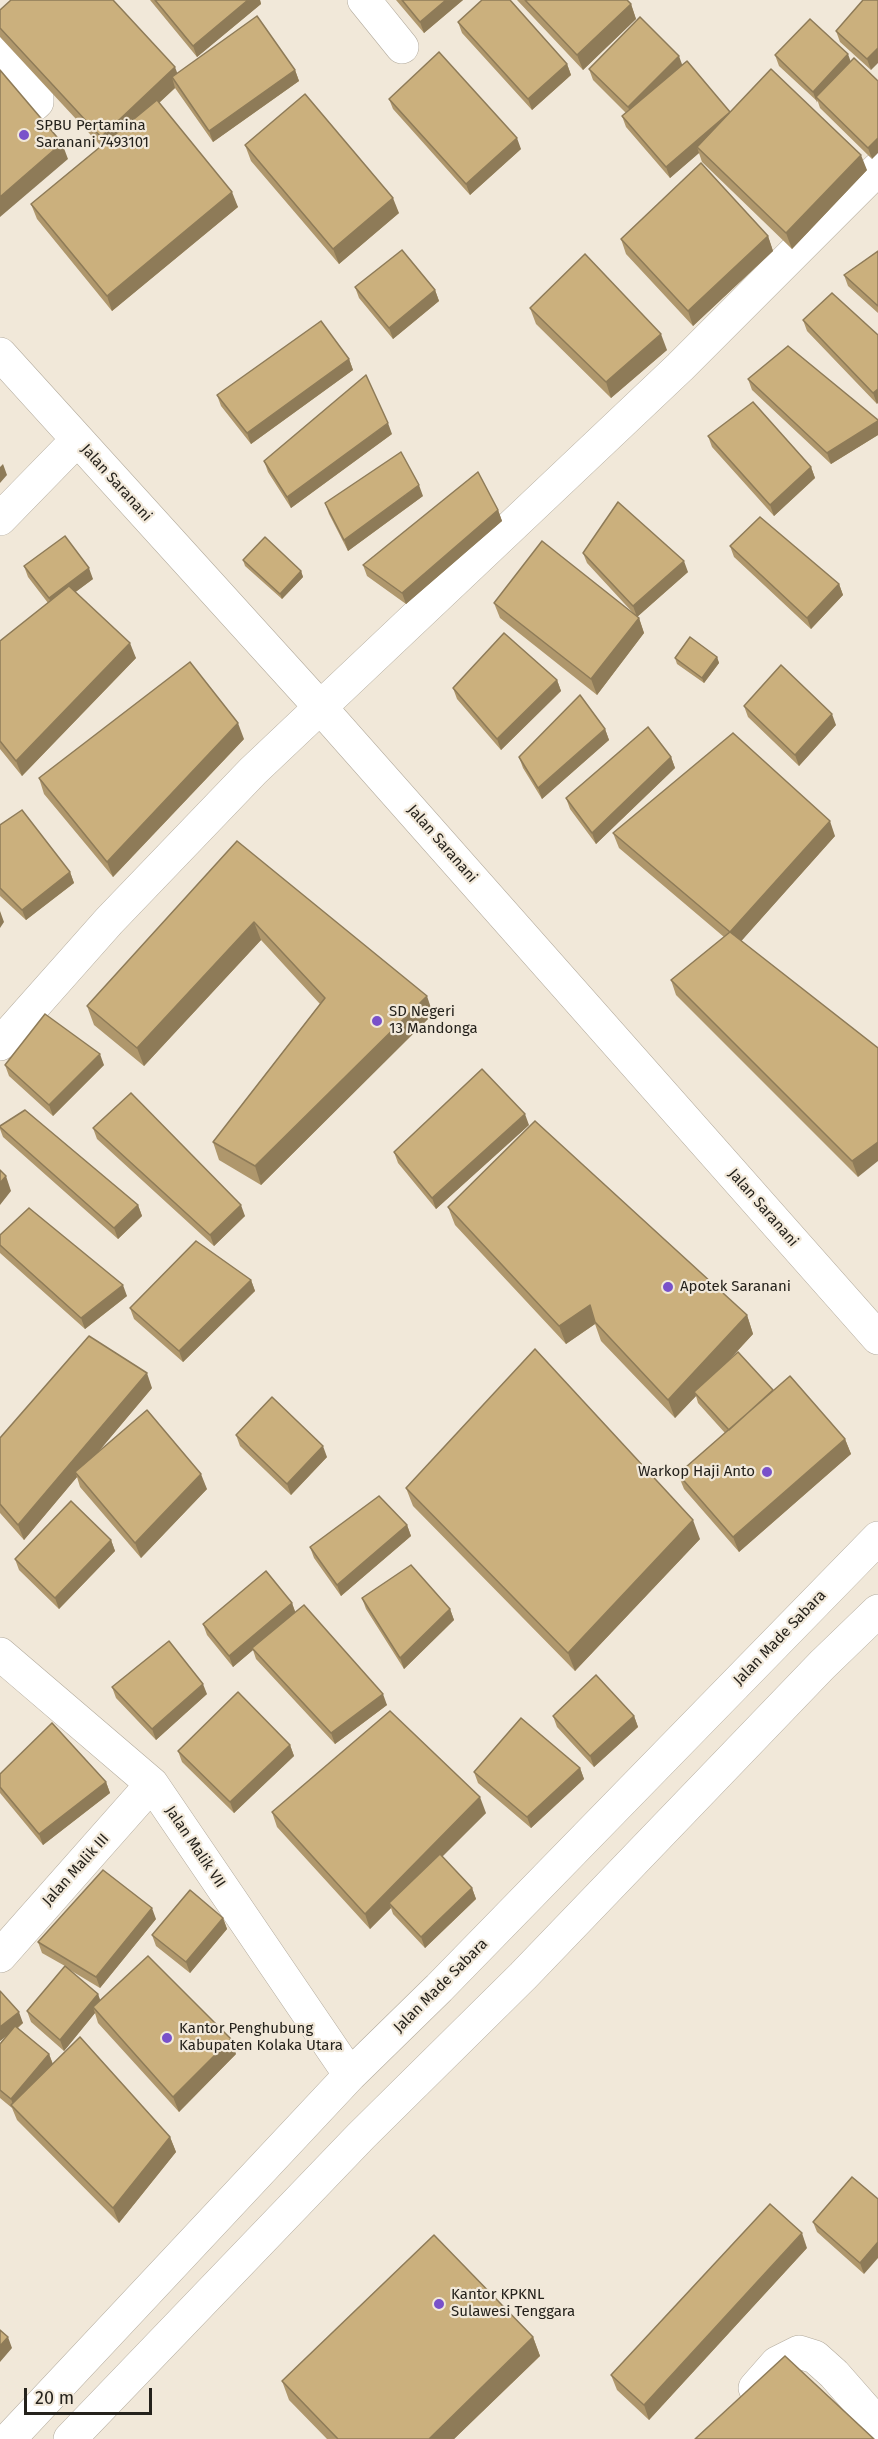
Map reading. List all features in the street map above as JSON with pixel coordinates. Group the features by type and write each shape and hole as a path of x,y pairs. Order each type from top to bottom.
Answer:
{"street":[{"path":"364,0 402,47"},
{"path":"0,48 37,89 37,102 27,111"},
{"path":"0,1044 117,913 253,771 680,367 878,169"},
{"name":"Jalan Saranani","path":"0,354 320,707 878,1338"},
{"path":"0,519 77,440"},
{"name":"Jalan Made Sabara","path":"9,2439 350,2075 439,1988 878,1538"},
{"path":"70,2439 361,2136 515,1985 822,1665 878,1611"},
{"name":"Jalan Malik VII","path":"0,1654 152,1784 350,2075"},
{"name":"Jalan Malik III","path":"0,1956 152,1784"},
{"path":"733,2412 777,2363 800,2352 815,2357 878,2424"}],"building":[{"path":"11,0 113,0 175,67 101,137 0,28 0,10"},
{"path":"155,0 248,0 193,46"},
{"path":"402,0 446,0 420,22"},
{"path":"482,0 510,0 567,64 528,99 458,22"},
{"path":"525,0 627,0 631,4 577,55"},
{"path":"863,0 878,0 878,48 867,59 836,31"},
{"path":"257,16 295,70 209,131 172,77"},
{"path":"640,17 679,56 628,107 589,69"},
{"path":"810,19 848,54 813,92 775,55"},
{"path":"439,52 517,138 466,184 389,99"},
{"path":"854,58 878,81 878,138 868,148 816,97"},
{"path":"687,61 730,112 666,167 622,116"},
{"path":"771,69 861,155 786,233 697,147"},
{"name":"SPBU Pertamina Saranani 7493101","path":"0,70 62,143 0,197"},
{"path":"305,94 393,198 333,249 245,145"},
{"path":"157,100 232,192 107,296 31,204"},
{"path":"701,163 768,236 688,311 621,239"},
{"path":"402,250 435,290 389,328 355,287"},
{"path":"878,251 878,306 844,275"},
{"path":"585,254 661,334 606,382 530,308"},
{"path":"832,293 878,335 878,389 873,393 803,320"},
{"path":"321,321 349,359 247,433 217,395"},
{"path":"788,346 878,421 827,453 748,379"},
{"path":"366,375 388,423 287,497 264,461"},
{"path":"753,402 811,467 770,505 708,436"},
{"path":"401,452 419,485 344,540 325,503"},
{"path":"478,472 498,510 402,593 363,565"},
{"path":"618,502 684,561 633,606 583,553"},
{"path":"760,517 839,584 807,618 730,546"},
{"path":"65,536 89,568 49,598 24,566"},
{"path":"265,537 301,571 280,594 243,560"},
{"path":"542,541 639,618 591,679 494,603"},
{"path":"69,586 130,643 16,761 0,741 0,641"},
{"path":"504,633 557,680 497,739 453,688"},
{"path":"690,637 717,657 702,678 675,658"},
{"path":"190,662 238,723 107,862 39,778"},
{"path":"781,665 832,714 795,755 744,706"},
{"path":"580,695 605,729 538,788 519,757"},
{"path":"648,727 671,757 592,833 566,798"},
{"path":"733,733 830,821 730,932 613,833"},
{"path":"22,810 70,872 22,910 0,888 0,825"},
{"name":"SD Negeri 13 Mandonga","path":"237,841 427,996 255,1166 213,1142 325,998 254,922 137,1048 87,1006"},
{"path":"730,932 878,1048 878,1142 852,1161 671,980"},
{"path":"45,1014 100,1054 49,1105 5,1065"},
{"path":"482,1069 525,1114 432,1198 394,1152"},
{"path":"131,1093 241,1205 210,1235 93,1128"},
{"path":"25,1110 138,1205 114,1228 0,1127"},
{"path":"535,1121 747,1315 668,1400 595,1322 590,1305 559,1326 448,1207"},
{"path":"0,1170 6,1176 0,1183"},
{"path":"29,1208 123,1285 81,1318 0,1245 0,1235"},
{"path":"196,1241 251,1280 179,1351 130,1308"},
{"path":"89,1336 147,1373 18,1525 0,1504 0,1438"},
{"path":"535,1349 693,1520 568,1653 406,1488"},
{"path":"738,1352 773,1390 729,1430 694,1392"},
{"name":"Warkop Haji Anto","path":"790,1376 845,1439 733,1537 678,1474"},
{"path":"272,1397 323,1446 287,1484 236,1435"},
{"path":"147,1410 201,1474 135,1543 75,1472"},
{"path":"379,1496 407,1525 337,1585 310,1547"},
{"path":"71,1501 111,1540 55,1598 15,1559"},
{"path":"411,1565 450,1609 400,1658 362,1598"},
{"path":"266,1571 292,1603 229,1656 203,1624"},
{"path":"304,1605 383,1694 331,1733 252,1648"},
{"path":"169,1641 203,1684 152,1729 112,1687"},
{"path":"596,1675 634,1716 590,1756 553,1716"},
{"path":"238,1692 290,1745 230,1802 178,1751"},
{"path":"390,1711 480,1797 365,1914 272,1812"},
{"path":"521,1718 580,1768 527,1817 474,1772"},
{"path":"52,1723 106,1782 39,1834 0,1787 0,1774"},
{"path":"440,1854 472,1888 421,1937 389,1903"},
{"path":"103,1870 152,1908 96,1977 38,1942"},
{"path":"190,1890 223,1918 186,1962 152,1935"},
{"name":"Kantor Penghubung Kabupaten Kolaka Utara","path":"148,1956 231,2039 173,2097 93,2007"},
{"path":"65,1966 98,1994 60,2040 27,2011"},
{"path":"0,1991 19,2012 0,2027"},
{"path":"15,2026 49,2054 11,2099 0,2090 0,2044"},
{"path":"80,2037 170,2137 113,2208 11,2105"},
{"path":"852,2177 878,2199 878,2242 860,2263 813,2222"},
{"path":"770,2204 802,2233 644,2405 611,2375"},
{"name":"Kantor KPKNL Sulawesi Tenggara","path":"434,2235 533,2337 429,2439 338,2439 282,2381"},
{"path":"0,2330 8,2337 0,2346"},
{"path":"785,2356 874,2439 695,2439"}],"place":[{"name":"SPBU Pertamina Saranani 7493101","path":"24,135"},
{"name":"SD Negeri 13 Mandonga","path":"377,1021"},
{"name":"Apotek Saranani","path":"668,1287"},
{"name":"Warkop Haji Anto","path":"767,1472"},
{"name":"Kantor Penghubung Kabupaten Kolaka Utara","path":"167,2038"},
{"name":"Kantor KPKNL Sulawesi Tenggara","path":"439,2304"}]}
